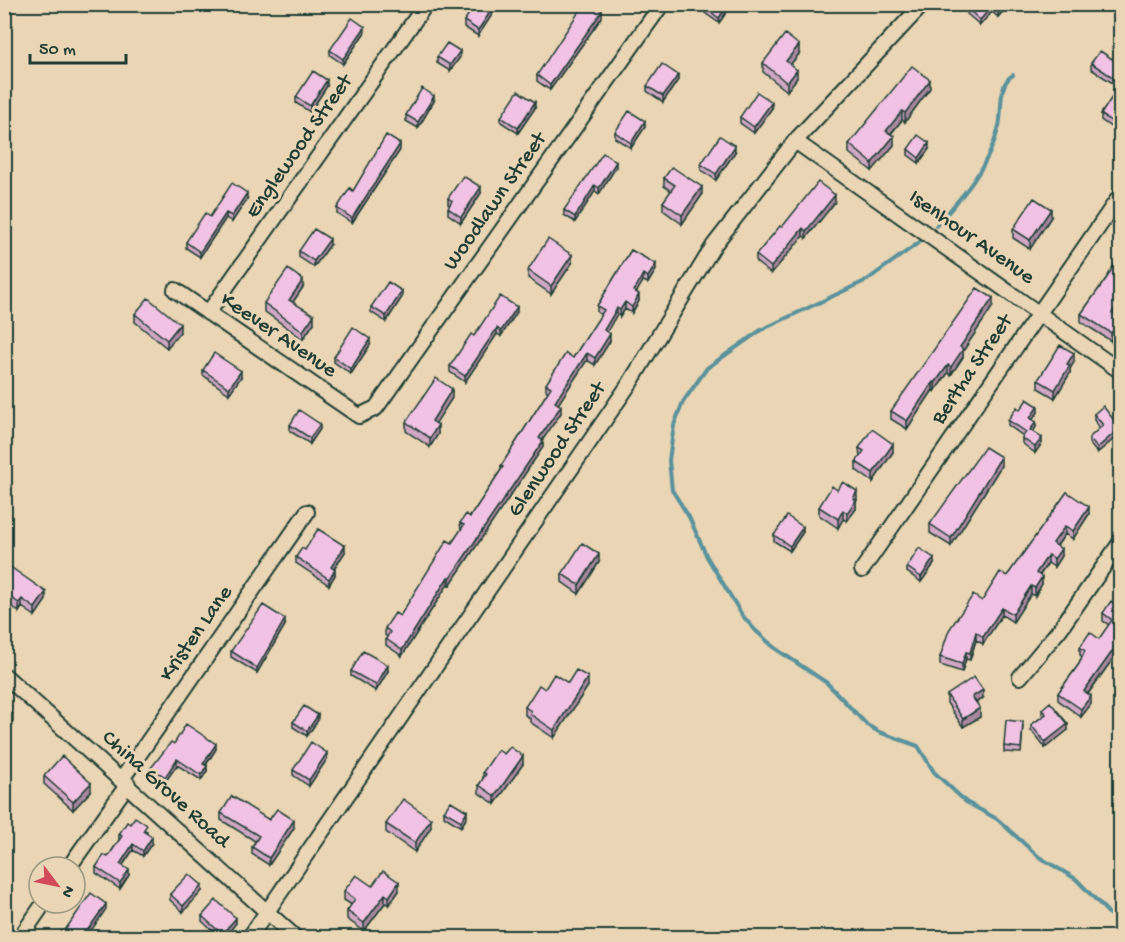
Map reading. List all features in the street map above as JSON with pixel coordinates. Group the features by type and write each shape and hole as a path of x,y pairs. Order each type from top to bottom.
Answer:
{"street":[{"name":"Englewood Street","path":"208,313 426,4"},
{"name":"Glenwood Street","path":"249,938 266,910 630,383 714,245 795,141 922,4"},
{"name":"Woodlawn Street","path":"359,416 376,408 656,7"},
{"name":"Isenhour Avenue","path":"795,141 1039,311 1120,371"},
{"name":"Bertha Street","path":"862,570 1120,196"},
{"name":"Keever Avenue","path":"175,290 359,416"},
{"name":"Kristen Lane","path":"77,855 307,512"},
{"path":"1020,677 1060,629 1120,543"},
{"name":"China Grove Road","path":"4,675 296,938"},
{"path":"20,938 36,915"}],"building":[{"path":"476,4 495,5 478,30 464,21"},
{"path":"584,4 592,4 602,11 550,85 537,75"},
{"path":"707,4 728,4 719,18 705,8"},
{"path":"970,4 1004,4 998,11 992,6 980,20 967,8"},
{"path":"352,18 365,27 343,59 330,50"},
{"path":"785,34 799,45 786,61 797,70 787,83 763,63"},
{"path":"447,43 460,51 450,65 437,57"},
{"path":"1100,51 1120,64 1120,82 1091,63"},
{"path":"662,64 678,75 663,96 647,86"},
{"path":"912,66 930,80 905,113 902,111 886,131 894,136 872,163 849,144"},
{"path":"313,71 327,80 310,106 296,97"},
{"path":"1120,85 1120,117 1115,124 1101,114"},
{"path":"422,88 434,96 418,122 406,115"},
{"path":"518,91 535,102 518,128 501,117"},
{"path":"757,92 772,102 754,127 740,117"},
{"path":"629,111 645,121 631,143 615,132"},
{"path":"386,135 400,144 352,218 337,208 350,188 353,191"},
{"path":"918,135 929,143 919,158 908,149"},
{"path":"720,136 735,146 716,174 701,164"},
{"path":"603,153 616,162 599,188 595,185 575,217 564,210"},
{"path":"672,167 702,187 682,215 663,202 675,185 664,178"},
{"path":"463,176 481,187 461,217 448,208 452,201 448,198"},
{"path":"818,182 835,195 806,231 803,228 771,267 756,255"},
{"path":"232,183 247,193 232,216 226,213 200,252 186,242 205,213 210,217"},
{"path":"1034,198 1051,209 1030,240 1013,229"},
{"path":"314,229 330,239 314,261 299,251"},
{"path":"548,239 572,255 551,286 528,270"},
{"path":"631,250 656,264 648,277 643,274 634,291 639,294 632,307 625,302 620,310 617,308 604,330 610,334 595,358 587,353 555,402 561,406 539,438 543,441 450,578 448,577 402,650 386,639 390,632 385,628 395,613 400,616 447,540 452,543 464,525 460,523 466,514 470,517 503,467 501,466 551,387 546,384 566,353 573,358 604,310 597,306"},
{"path":"1120,254 1120,294 1117,298 1120,301 1112,313 1120,320 1111,333 1081,314 1108,276"},
{"path":"288,269 303,280 289,300 314,315 303,331 264,303"},
{"path":"388,282 402,291 386,316 371,307"},
{"path":"977,288 993,298 960,347 963,349 951,367 948,365 935,383 933,382 907,421 891,411"},
{"path":"500,296 517,307 501,331 497,328 465,376 450,366 471,334 474,336"},
{"path":"148,298 180,324 167,340 135,314"},
{"path":"353,327 370,339 351,369 334,357"},
{"path":"1060,345 1074,353 1067,364 1070,365 1055,390 1038,380"},
{"path":"214,353 241,371 229,388 203,370"},
{"path":"436,378 452,389 432,421 438,425 430,438 406,422"},
{"path":"1027,399 1038,406 1030,418 1036,422 1030,430 1042,438 1035,447 1022,438 1026,432 1008,420 1017,407 1020,410"},
{"path":"1103,406 1120,428 1097,448 1089,438 1103,425 1094,414"},
{"path":"299,410 320,424 310,438 290,425"},
{"path":"872,429 893,444 873,473 856,462 864,451 859,448"},
{"path":"985,447 1001,457 951,538 930,524"},
{"path":"843,482 857,491 853,498 856,500 847,513 843,510 838,519 819,507 832,486 837,490"},
{"path":"1067,492 1089,507 1073,531 1065,526 1053,543 1061,549 1054,559 1048,555 1036,573 1042,577 1035,588 1031,586 1013,614 1002,608 983,637 976,632 970,653 966,652 962,664 940,657 949,630 973,595 982,601 1000,572 1007,576"},
{"path":"787,516 803,527 790,546 774,535"},
{"path":"318,529 345,546 331,567 335,570 329,579 296,557 302,548 305,550"},
{"path":"582,543 599,554 579,585 562,574"},
{"path":"919,548 934,558 921,577 907,567"},
{"path":"9,566 46,592 35,608 22,599 19,603 4,593 8,587 4,584 4,573"},
{"path":"1120,595 1120,643 1084,691 1091,696 1081,709 1058,693 1079,664 1085,651 1080,647 1090,632 1099,639 1112,620 1103,613 1111,601 1115,604"},
{"path":"263,605 285,619 257,668 231,651"},
{"path":"363,651 388,665 376,685 351,671"},
{"path":"576,670 588,677 554,730 530,714 531,711 525,707 539,685 545,689 554,674 568,683"},
{"path":"974,677 983,690 972,697 980,708 963,719 947,695"},
{"path":"1050,702 1068,724 1045,742 1031,725 1046,714 1042,709"},
{"path":"4,705 13,713 4,723"},
{"path":"304,706 318,715 307,731 293,722"},
{"path":"1006,720 1023,722 1021,748 1004,746"},
{"path":"186,724 216,744 203,764 207,766 201,775 177,759 165,777 151,768 171,742 174,744"},
{"path":"311,742 327,753 309,780 293,770"},
{"path":"510,747 523,756 495,796 479,785 486,774 483,772 498,750 504,754"},
{"path":"62,756 91,783 73,802 44,776"},
{"path":"232,796 269,820 277,809 294,820 269,858 252,847 259,836 221,813"},
{"path":"403,799 431,819 415,843 386,824"},
{"path":"451,801 467,811 461,821 444,811"},
{"path":"135,817 147,825 143,831 152,837 143,851 133,844 120,864 129,870 120,883 96,867 104,855 108,857 122,836 119,834 127,822 130,824"},
{"path":"383,871 399,882 389,897 385,894 364,923 347,911 355,899 344,891 356,875 372,886"},
{"path":"189,874 202,885 183,906 170,894"},
{"path":"91,893 106,904 82,938 58,938 76,915 87,915 87,899"},
{"path":"216,900 236,918 222,934 202,916"}],"waterway":[{"path":"936,226 974,180 989,155 999,126 1003,91 1008,79 1013,75"},
{"path":"921,241 867,280 761,330 707,368 683,402 674,425 669,460 672,490 689,517 707,557 742,615 755,630 776,649 827,683 867,725 879,732 918,746 934,772 966,802 997,819 1039,857 1076,879 1120,925"}]}
